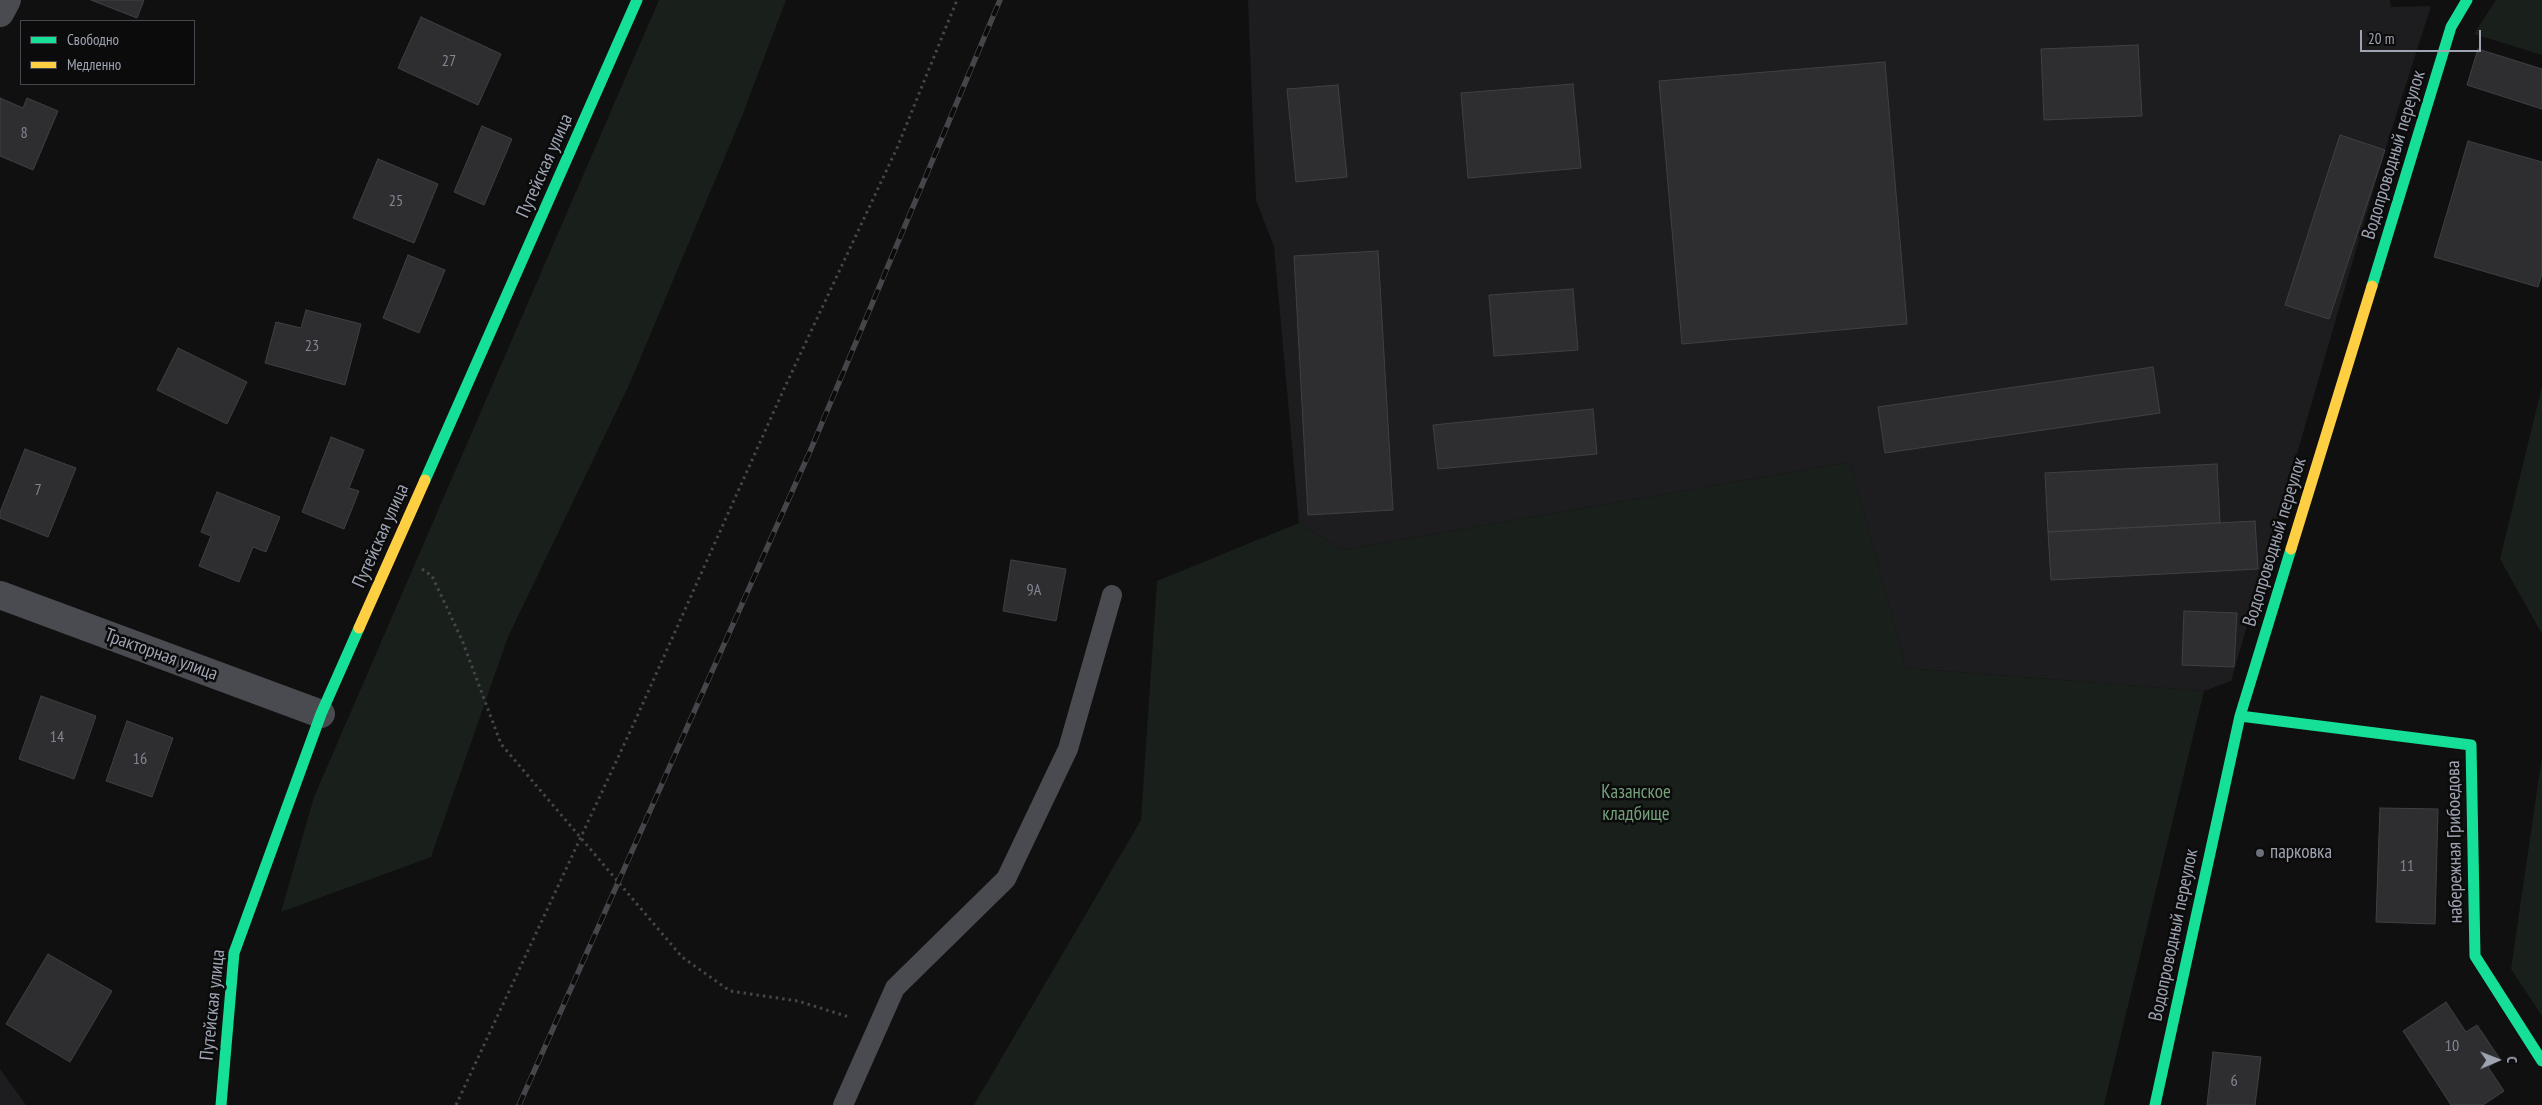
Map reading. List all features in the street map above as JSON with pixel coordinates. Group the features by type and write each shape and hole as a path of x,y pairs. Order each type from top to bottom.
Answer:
{"street":[{"path":"0,13 7,0"},
{"name":"Путейская улица","path":"221,1105 234,953 321,714 637,0"},
{"name":"Водопроводный переулок","path":"2155,1105 2240,716 2451,27 2467,0"},
{"name":"Тракторная улица","path":"0,595 321,714"},
{"name":"набережная Грибоедова","path":"2240,716 2471,745 2475,956 2542,1061"}],"lane":[{"path":"843,1105 895,988 1006,879 1068,748 1112,595"}],"path":[{"path":"456,1105 635,721 787,382 897,148 957,0"},
{"path":"395,549 432,576 462,640 501,744 682,957 730,991 798,1001 878,1025"}],"shaded area":[{"path":"1248,0 2390,0 2391,7 2431,6 2385,150 2231,681 2204,691 1906,668 1850,462 1342,550 1299,523 1274,247 1256,200"},
{"path":"0,1069 26,1105 0,1105"}],"green space":[{"path":"659,0 786,0 742,116 630,383 508,637 431,857 281,912 314,797"},
{"path":"2496,0 2542,0 2542,55 2474,34"},
{"path":"2542,386 2542,634 2500,559"},
{"name":"Казанское кладбище","path":"1850,462 1906,668 2204,691 2104,1105 974,1105 1141,820 1157,581 1299,523 1342,550"},
{"path":"2542,756 2542,1016 2511,969"}],"building":[{"path":"91,0 144,0 137,18"},
{"path":"421,17 501,54 478,105 398,68"},
{"path":"2138,45 2142,116 2044,120 2041,49"},
{"path":"2478,49 2542,69 2542,109 2467,85"},
{"path":"1885,62 1907,324 1682,344 1659,81"},
{"path":"1573,84 1581,168 1468,178 1461,93"},
{"path":"1338,85 1347,177 1296,182 1287,89"},
{"path":"0,98 23,108 27,98 58,111 33,170 0,156"},
{"path":"482,126 512,139 484,205 454,192"},
{"path":"2340,135 2385,150 2329,319 2285,305"},
{"path":"2468,141 2542,162 2542,274 2538,287 2434,257"},
{"path":"378,159 438,184 414,243 353,218"},
{"path":"1378,251 1393,510 1308,515 1294,256"},
{"path":"408,255 445,270 419,333 383,318"},
{"path":"1573,289 1578,350 1494,356 1489,295"},
{"path":"306,310 361,324 345,385 265,363 276,322 301,328"},
{"path":"178,348 247,382 227,424 157,390"},
{"path":"2153,367 2160,413 1885,453 1878,407"},
{"path":"1593,409 1597,454 1438,469 1433,425"},
{"path":"331,437 364,450 349,488 359,491 344,529 302,512"},
{"path":"25,449 76,468 48,537 0,518 0,512"},
{"path":"2217,464 2220,523 2048,532 2045,473"},
{"path":"217,492 280,517 266,552 253,547 239,582 199,566 211,536 201,532"},
{"path":"2255,521 2258,569 2051,580 2048,532"},
{"path":"1011,560 1066,569 1056,621 1003,611"},
{"path":"2184,611 2237,613 2234,667 2182,665"},
{"path":"41,696 96,716 74,779 19,759"},
{"path":"127,721 173,738 152,797 106,781"},
{"path":"2380,808 2438,809 2435,924 2376,922"},
{"path":"48,954 112,991 70,1062 6,1024"},
{"path":"2446,1002 2466,1032 2477,1025 2500,1059 2488,1067 2504,1091 2483,1105 2451,1105 2403,1031"},
{"path":"2213,1052 2261,1057 2255,1105 2207,1105"}],"railway":[{"path":"519,1105 811,449 1000,0"}],"traffic: fast":[{"path":"425,480 637,0"},
{"path":"2372,286 2451,27 2467,0"},
{"path":"2155,1105 2240,716 2291,549"},
{"path":"221,1105 234,953 321,714 359,628"},
{"path":"2240,716 2471,745 2475,956 2542,1061"}],"traffic: slow":[{"path":"2291,549 2372,286"},
{"path":"359,628 425,480"}],"place":[{"name":"парковка","path":"2260,853"}]}
